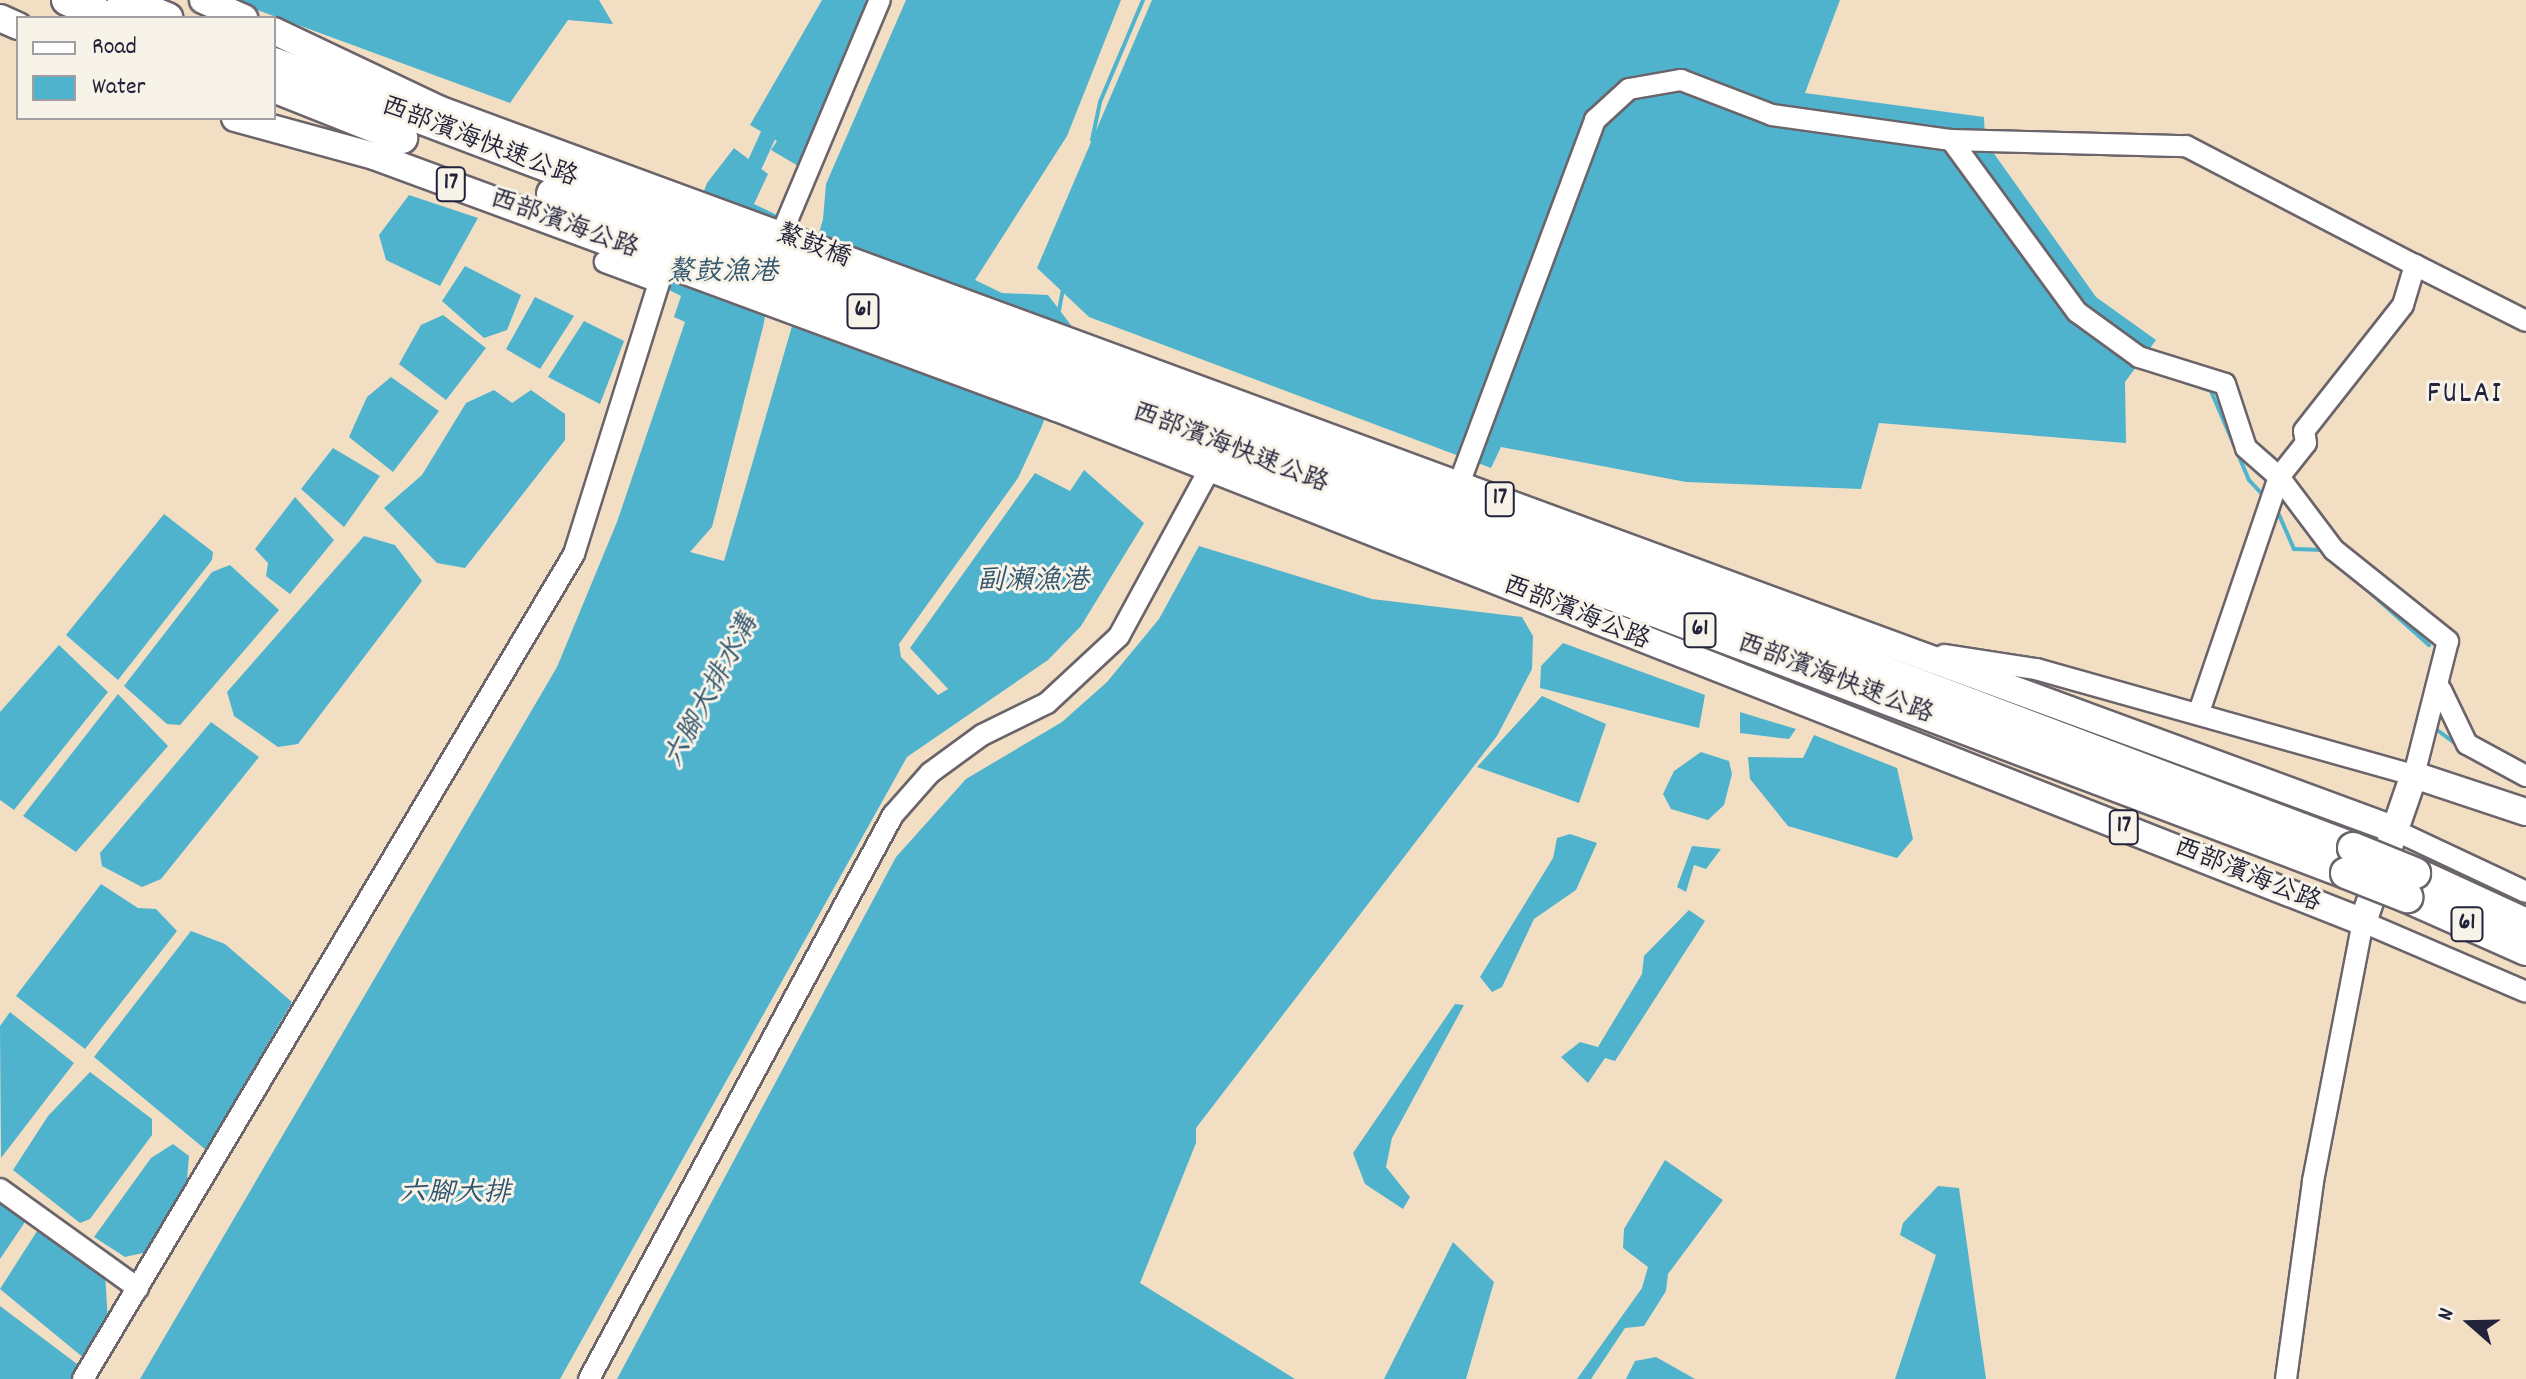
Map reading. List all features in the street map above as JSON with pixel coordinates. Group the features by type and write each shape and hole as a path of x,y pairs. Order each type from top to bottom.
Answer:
{"highway":[{"path":"67,0 104,16"},
{"path":"123,0 162,16"},
{"name":"西部濱海快速公路","path":"276,64 675,228"},
{"name":"西部濱海快速公路","path":"276,88 675,228"},
{"name":"鰲鼓橋","path":"675,228 1065,375"},
{"name":"西部濱海快速公路","path":"1065,375 2411,885"},
{"name":"61","path":"2411,885 2526,924"},
{"name":"61","path":"2411,885 2526,950"}],"main road":[{"path":"203,0 239,16"},
{"name":"17","path":"276,32 396,83 438,109 675,228"},
{"name":"西部濱海公路","path":"242,120 374,156 675,228"},
{"name":"鰲鼓橋","path":"675,228 781,235 1065,375"},
{"name":"17","path":"1065,375 1459,484 1919,651 2390,828"},
{"name":"西部濱海公路","path":"1065,375 1209,470 2363,922"},
{"path":"2363,922 2390,828 2414,775 2526,812"}],"street":[{"path":"781,235 880,0"},
{"path":"1459,484 1595,120 1620,94 1666,83 1772,115 1951,140 2186,146 2526,321"},
{"path":"1919,651 2036,669 2199,712 2414,775 2441,690 2448,641 2334,550 2279,477 2246,448 2225,384 2139,357 2077,312 1951,140"},
{"path":"83,1379 574,554 659,282 605,262"},
{"path":"2199,712 2266,499 2306,443 2304,431 2403,305 2415,265"},
{"path":"589,1379 893,815 972,742 1047,703 1085,673 1152,586 1209,470"},
{"path":"2441,690 2467,744 2526,776"},
{"path":"2390,828 2526,892"},
{"path":"2286,1379 2313,1181 2363,922 2526,992"},
{"path":"0,1189 138,1288"}],"water":[{"path":"230,0 599,0 613,24 568,20 510,103"},
{"path":"822,0 873,0 800,167 771,150 777,141 750,125"},
{"name":"六腳大排","path":"906,0 1121,0 1067,136 975,280 1002,293 1048,295 1074,329 1042,426 1018,478 899,644 901,657 938,695 948,689 910,648 1035,473 1070,491 1084,470 1144,523 1081,626 1048,660 907,757 560,1379 140,1379 557,667 617,522 685,322 674,317 681,296 667,289 707,183 734,148 768,174 754,204 777,215 764,323 712,527 690,552 724,561 823,219 826,184"},
{"path":"1152,0 1840,0 1805,93 1984,117 1985,141 2096,297 2156,340 2125,382 2126,443 1879,423 1861,489 1686,482 1501,447 1491,468 1089,317 1037,268"},
{"path":"409,195 478,218 440,286 386,260 379,235"},
{"path":"465,266 521,295 507,330 484,338 442,301"},
{"path":"535,297 574,316 540,369 506,349"},
{"path":"443,315 486,348 446,400 399,364 421,325"},
{"path":"584,321 624,341 600,404 548,377"},
{"path":"391,377 439,411 393,472 349,437 367,397"},
{"path":"494,390 512,403 531,390 565,414 565,440 465,568 437,563 384,508 422,475 466,403"},
{"path":"333,448 380,476 344,527 301,489"},
{"path":"295,497 334,540 290,594 266,576 268,563 255,549"},
{"path":"164,514 213,552 212,560 118,680 66,635"},
{"path":"364,536 395,545 422,581 298,744 278,747 234,716 227,692"},
{"path":"1199,546 1372,599 1522,617 1533,636 1532,669 1497,736 1196,1128 1196,1143 1140,1283 1295,1379 617,1379 896,857 966,779 1062,722 1107,682 1159,619"},
{"path":"230,565 279,610 180,725 167,724 124,686 212,572"},
{"path":"1563,643 1705,695 1699,728 1540,688 1541,666"},
{"path":"59,645 108,692 14,810 0,800 0,712"},
{"path":"118,694 168,746 76,852 23,816"},
{"path":"1542,696 1606,724 1579,803 1477,767"},
{"path":"1740,712 1796,729 1789,739 1740,733"},
{"path":"211,722 259,757 161,879 142,887 102,866 100,853"},
{"path":"1814,735 1897,768 1913,839 1897,858 1788,826 1750,779 1748,757 1803,758"},
{"path":"1701,752 1729,761 1732,774 1724,805 1708,820 1671,809 1663,794 1674,771"},
{"path":"1570,834 1597,843 1576,890 1534,919 1502,987 1492,992 1480,977 1553,858 1557,838"},
{"path":"1692,846 1721,849 1706,869 1694,865 1686,892 1677,887"},
{"path":"101,884 138,908 156,909 177,931 85,1049 16,996"},
{"path":"1689,910 1705,921 1615,1061 1605,1058 1588,1083 1561,1057 1580,1042 1598,1047 1642,974 1644,956"},
{"path":"191,931 225,944 292,1002 206,1150 94,1057"},
{"path":"1455,1004 1464,1005 1392,1138 1386,1167 1410,1197 1403,1209 1365,1184 1353,1153"},
{"path":"10,1012 74,1063 1,1158 0,1026"},
{"path":"90,1072 152,1119 152,1135 90,1219 80,1223 13,1170 48,1116"},
{"path":"173,1144 189,1156 187,1180 147,1252 125,1257 94,1237 151,1158"},
{"path":"1665,1160 1723,1200 1668,1274 1666,1291 1644,1326 1625,1328 1591,1379 1577,1379 1642,1288 1648,1267 1623,1248 1624,1229"},
{"path":"1938,1186 1959,1188 1986,1379 1895,1379 1936,1255 1900,1235 1903,1223"},
{"path":"0,1200 25,1222 0,1259"},
{"path":"39,1228 105,1273 108,1322 85,1359 0,1289"},
{"path":"1453,1242 1494,1282 1466,1379 1384,1379"},
{"path":"0,1306 81,1367 73,1379 0,1379"},
{"path":"1656,1357 1695,1379 1626,1379 1635,1361"}],"waterway":[{"path":"1092,140 1100,102 1143,0"},
{"path":"755,164 776,118"},
{"path":"1059,310 1063,290"},
{"path":"2165,375 2211,391 2249,480 2264,496"},
{"path":"2276,508 2294,549 2323,550"},
{"path":"2365,588 2429,645"},
{"path":"2437,730 2458,745"},
{"path":"2485,765 2505,775"}],"district":[{"name":"FULAI","path":"2465,396"}],"water label":[{"name":"鰲鼓漁港","path":"722,274"},
{"name":"副瀨漁港","path":"1033,583"},
{"name":"六腳大排水溝","path":"713,692"}]}
